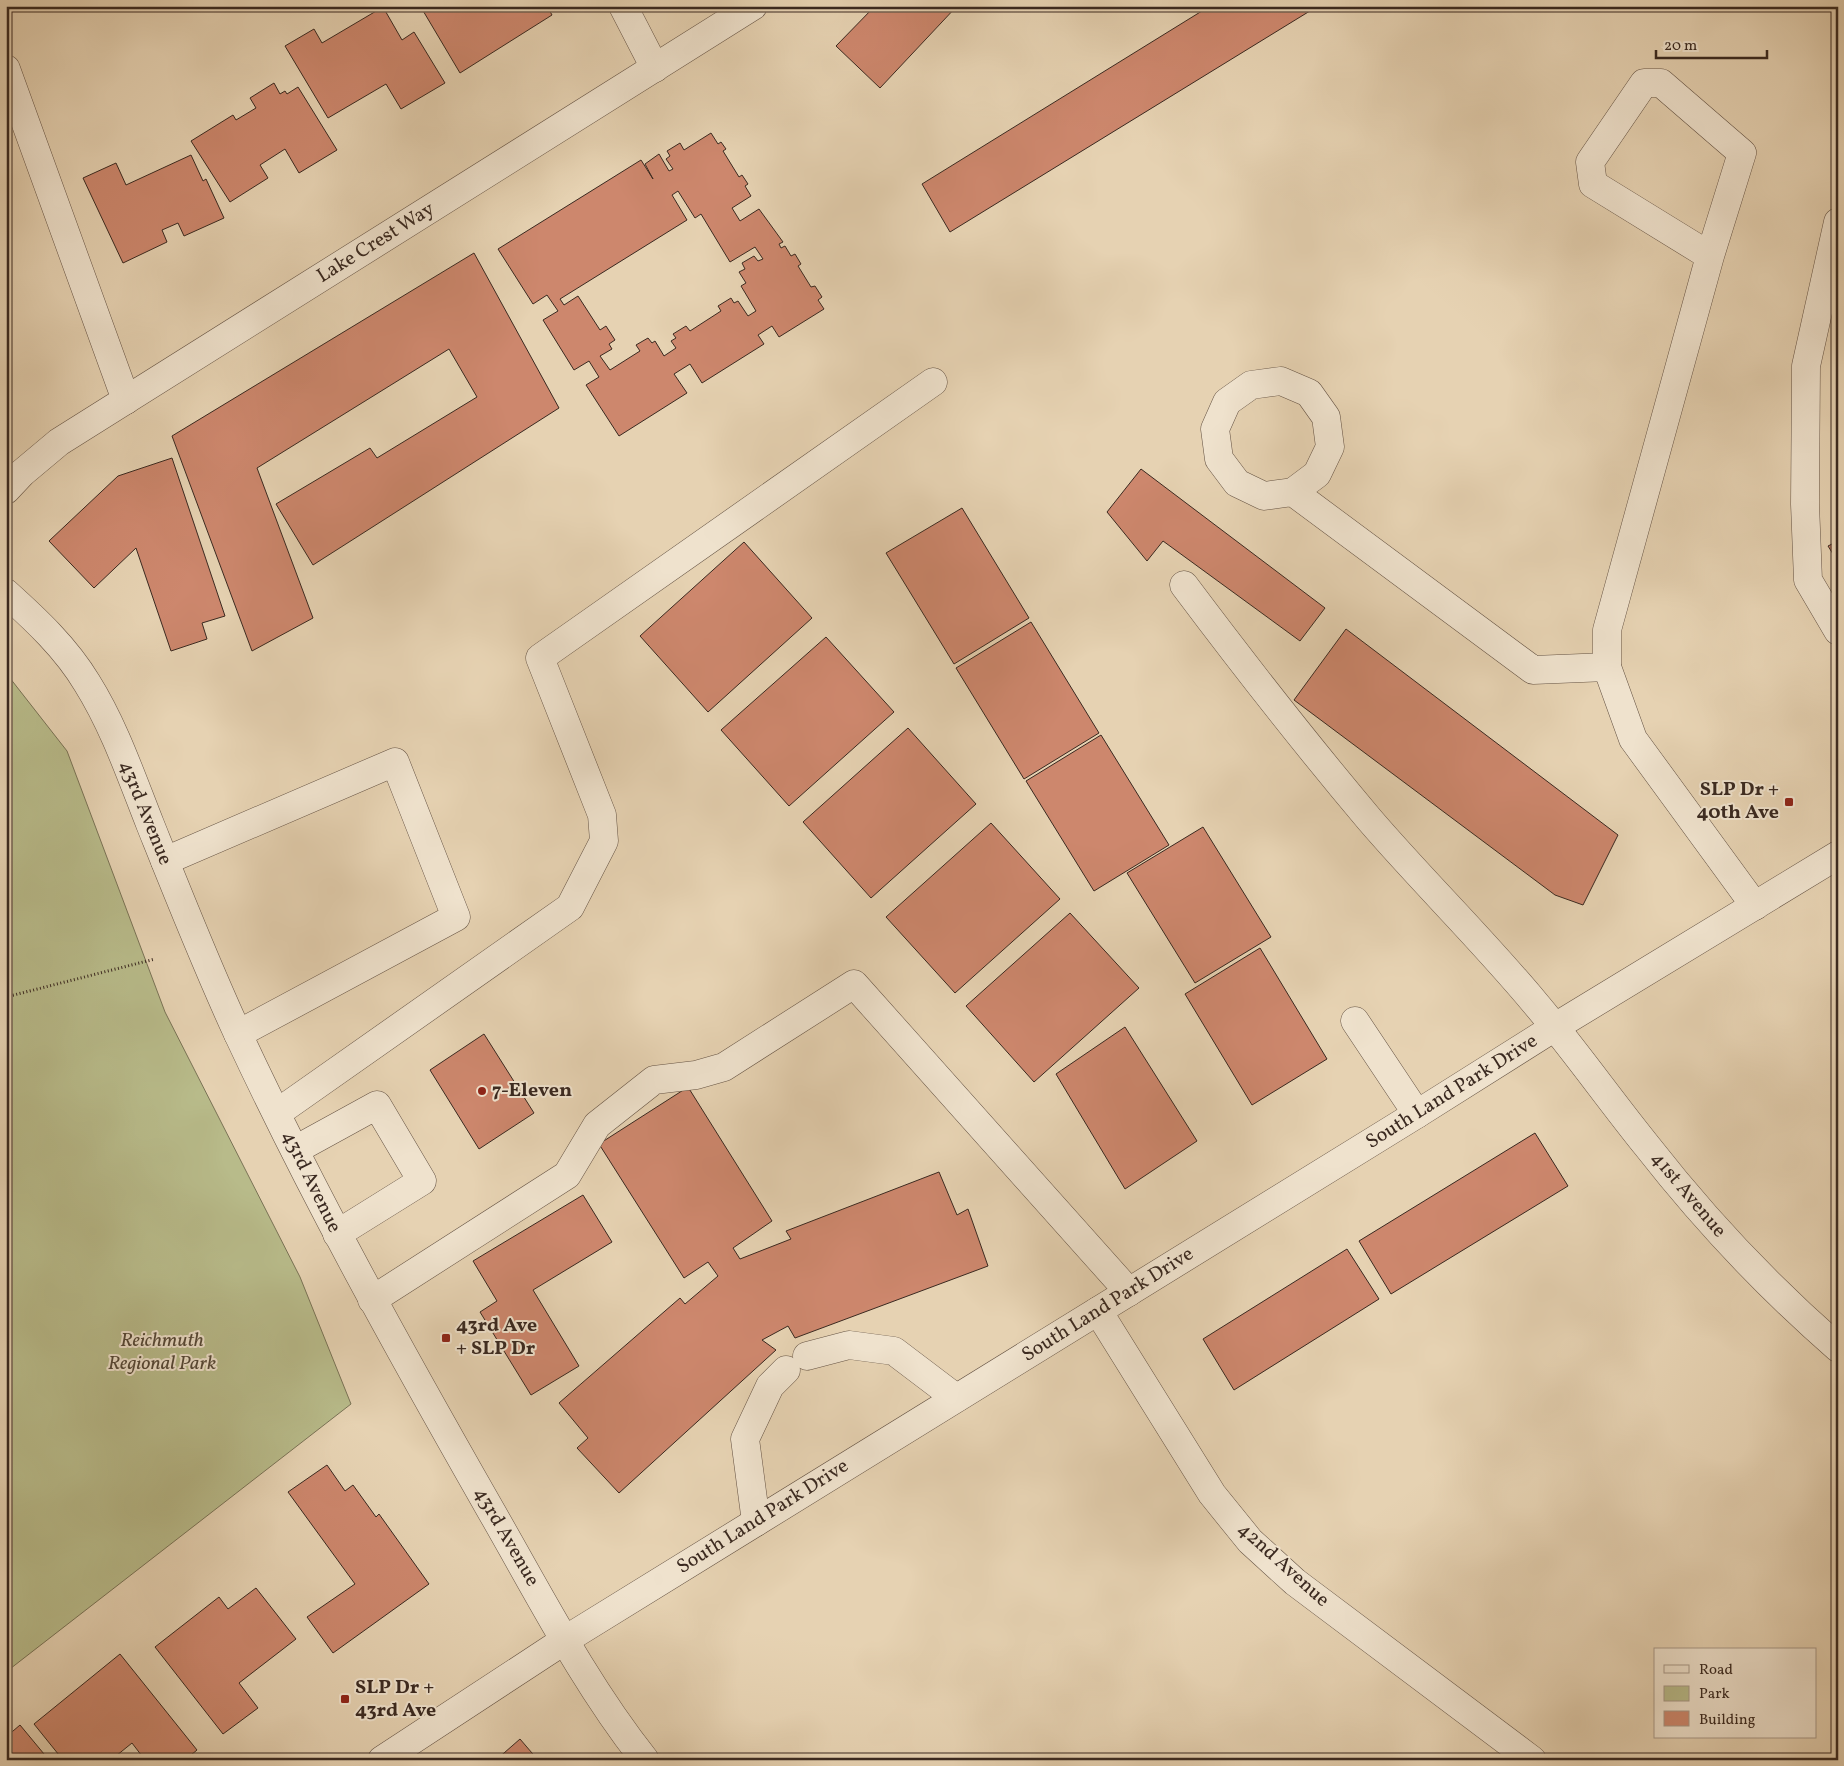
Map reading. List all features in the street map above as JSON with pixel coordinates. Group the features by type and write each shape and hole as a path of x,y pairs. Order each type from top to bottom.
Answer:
{"street":[{"path":"623,6 655,68"},
{"name":"Lake Crest Way","path":"6,490 22,473 59,442 753,6"},
{"path":"6,69 126,400"},
{"path":"1710,256 1593,184 1590,162 1644,83 1661,83 1742,153 1710,256 1608,630 1607,667 1633,739 1755,906"},
{"path":"1838,222 1806,366 1804,504 1808,580 1838,631"},
{"path":"1294,492 1318,474 1330,447 1326,417 1309,393 1281,381 1251,384 1227,402 1215,429 1219,459 1236,483 1264,496 1294,492 1533,670 1607,667"},
{"path":"277,1113 570,907 604,841 602,815 540,658 933,382"},
{"name":"41st Avenue","path":"1184,585 1277,708 1371,821 1511,974 1556,1027 1648,1148 1725,1239 1796,1311 1838,1348"},
{"name":"43rd Avenue","path":"6,593 42,625 86,682 114,734 164,861 238,1034 337,1234 372,1300 565,1640 613,1720 645,1760"},
{"path":"164,861 395,762 456,917 238,1034"},
{"name":"South Land Park Drive","path":"382,1760 565,1640 1556,1027 1838,855"},
{"path":"372,1300 567,1175 597,1125 654,1080 696,1075 724,1067 854,984 1129,1292"},
{"path":"1355,1022 1417,1114"},
{"path":"295,1150 377,1105 422,1181 337,1234"},
{"name":"42nd Avenue","path":"1098,1311 1212,1494 1250,1541 1295,1582 1532,1760"},
{"path":"756,1522 745,1439 770,1386 796,1363 849,1345 894,1350 956,1398"}],"path":[{"path":"6,997 156,959"}],"green space":[{"name":"Reichmuth Regional Park","path":"6,673 67,751 165,1012 300,1277 351,1404 6,1672"}],"building":[{"path":"427,6 547,6 552,15 460,73 422,9"},
{"path":"875,6 957,6 880,88 836,46"},
{"path":"1210,6 1318,6 950,232 922,184"},
{"path":"383,7 402,40 414,32 445,83 401,109 386,84 328,118 285,46 314,29 322,43"},
{"path":"274,83 280,94 285,91 287,94 298,87 337,150 299,173 285,149 260,165 268,178 230,202 191,141 233,115 236,120 256,108 250,98"},
{"path":"711,133 718,144 721,142 726,149 723,151 739,177 742,175 748,184 745,186 751,196 732,208 740,221 759,209 783,242 779,244 781,248 785,246 791,256 795,254 801,264 798,266 811,287 815,286 822,297 818,300 824,309 779,337 772,326 758,335 764,344 702,383 690,364 674,374 687,393 619,436 586,385 599,377 589,361 574,370 543,320 558,311 547,295 533,304 498,249 641,160 653,179 645,164 659,154 669,171 673,169 666,159 670,156 667,151 680,143 684,150","holes":["678,191 695,218 701,214 730,262 755,247 763,259 758,261 754,256 742,263 745,269 739,272 746,283 741,286 756,311 748,316 738,301 734,303 731,298 718,306 721,311 690,331 686,326 673,334 676,338 671,341 676,348 664,356 655,341 652,343 648,338 636,345 640,351 610,370 600,356 612,349 609,344 615,340 606,326 600,330 578,296 564,305 560,299 687,220 672,195"]},
{"path":"191,155 203,181 206,179 224,218 184,236 178,223 162,230 167,242 123,263 83,178 116,163 126,185"},
{"path":"474,253 559,408 313,565 276,504 370,448 377,458 477,397 449,349 257,468 313,618 252,651 172,436"},
{"path":"172,458 225,616 202,623 207,639 171,651 136,548 94,588 49,541 118,476"},
{"path":"1141,469 1325,608 1300,641 1163,541 1147,561 1107,512"},
{"path":"962,508 1029,618 954,664 886,553"},
{"path":"1838,541 1838,562 1828,546"},
{"path":"744,542 812,618 708,712 640,636"},
{"path":"1031,622 1099,733 1024,779 956,668"},
{"path":"1346,629 1618,835 1583,905 1555,895 1294,700"},
{"path":"826,637 894,712 789,806 721,730"},
{"path":"908,728 976,804 871,898 803,822"},
{"path":"1101,735 1169,845 1094,891 1026,781"},
{"path":"991,823 1060,899 955,993 886,917"},
{"path":"1203,827 1271,937 1195,983 1127,873"},
{"path":"1070,913 1139,988 1034,1082 966,1006"},
{"path":"1260,948 1327,1059 1252,1105 1185,994"},
{"path":"1125,1027 1197,1141 1125,1189 1056,1074"},
{"name":"7-Eleven","path":"484,1034 534,1113 479,1149 430,1070"},
{"path":"688,1087 772,1221 733,1248 740,1259 791,1239 786,1231 939,1172 957,1215 968,1209 988,1266 795,1338 788,1326 762,1340 776,1350 619,1493 577,1448 588,1438 559,1403 680,1298 685,1304 718,1276 708,1262 684,1278 599,1144"},
{"path":"1535,1133 1568,1186 1391,1294 1359,1241"},
{"path":"583,1195 612,1242 533,1290 579,1366 531,1395 480,1312 497,1301 473,1261"},
{"path":"1347,1249 1379,1299 1234,1390 1203,1339"},
{"path":"327,1465 345,1491 353,1485 376,1517 379,1514 429,1584 333,1653 307,1617 355,1584 288,1492"},
{"path":"256,1588 296,1639 239,1683 258,1708 223,1734 155,1647 219,1597 228,1609"},
{"path":"120,1654 197,1750 185,1760 145,1760 132,1743 111,1760 63,1760 34,1724"},
{"path":"20,1725 49,1760 6,1760 6,1737"},
{"path":"520,1739 538,1760 496,1760"}],"place":[{"name":"SLP Dr + 40th Ave","path":"1789,802"},
{"name":"7-Eleven","path":"482,1091"},
{"name":"43rd Ave + SLP Dr","path":"446,1338"},
{"name":"SLP Dr + 43rd Ave","path":"345,1699"}]}
